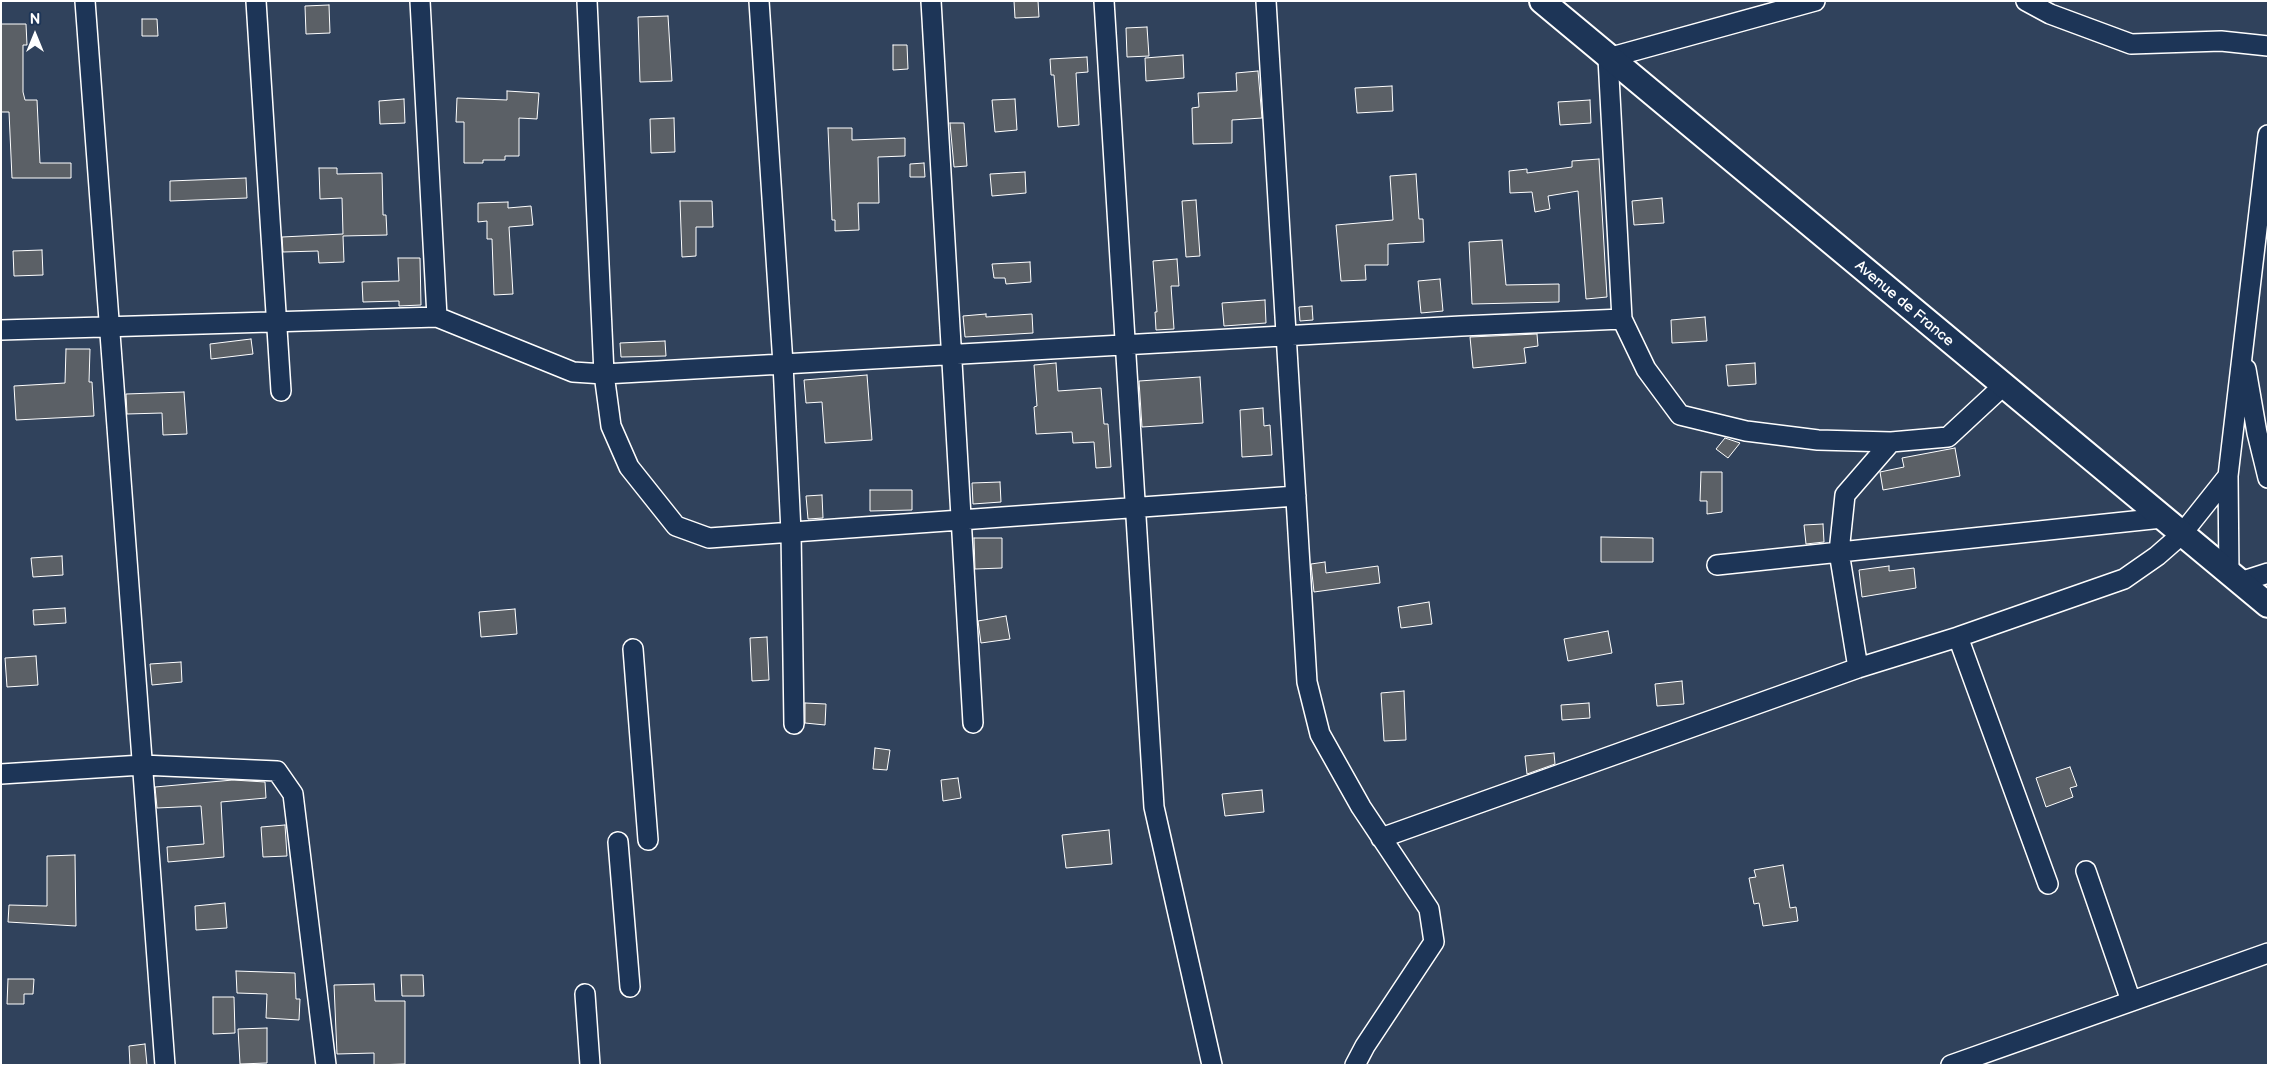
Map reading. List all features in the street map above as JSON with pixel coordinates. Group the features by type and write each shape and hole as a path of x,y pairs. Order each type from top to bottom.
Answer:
{"main road":[{"name":"Avenue de France","path":"1542,1 2181,535 2268,605"}],"street":[{"path":"85,1 108,327 165,1065"},
{"path":"256,1 281,391"},
{"path":"420,1 437,317"},
{"path":"586,1 604,374 611,426 629,467 676,526 710,538 1296,496"},
{"path":"759,1 783,364 791,532 794,724"},
{"path":"931,1 950,354 973,723"},
{"path":"1104,1 1154,807 1212,1065"},
{"path":"1266,1 1307,682 1320,734 1361,807 1429,909 1434,942 1365,1046 1355,1065"},
{"path":"1815,1 1608,58 1622,319 1646,369 1680,415 1746,430 1818,440 1891,442 1948,437 2003,386"},
{"path":"2026,1 2050,14 2131,44 2221,41 2268,46"},
{"path":"2268,135 2228,476 2235,578 2268,573"},
{"path":"1,330 437,317 573,372 604,374 1126,344 1622,319"},
{"path":"2243,347 2257,433 2268,478"},
{"path":"1858,668 1839,552 1845,495 1891,442"},
{"path":"1381,838 1858,668 1958,637 2124,579 2157,556 2181,535 2228,476"},
{"path":"1717,565 2162,518"},
{"path":"1958,637 2048,884"},
{"path":"633,649 648,840"},
{"path":"1,774 142,765 276,771 293,794 326,1065"},
{"path":"618,842 630,987"},
{"path":"2086,871 2131,1001"},
{"path":"1951,1065 2268,953"},
{"path":"585,994 590,1065"}],"building":[{"path":"1014,1 1038,1 1039,17 1015,18"},
{"path":"329,5 330,33 306,34 305,6"},
{"path":"668,16 672,81 640,82 638,17"},
{"path":"142,19 157,19 158,36 142,36"},
{"path":"1,24 26,24 27,45 23,45 23,92 25,100 37,100 40,163 71,163 71,178 12,178 9,112 1,112"},
{"path":"1147,27 1149,56 1127,57 1126,28"},
{"path":"893,45 907,45 908,69 893,70"},
{"path":"1183,55 1184,78 1146,81 1145,58"},
{"path":"1087,57 1088,72 1076,73 1079,125 1058,127 1054,75 1051,75 1050,59"},
{"path":"1258,71 1262,118 1232,120 1232,143 1193,144 1192,108 1199,107 1198,93 1237,91 1236,73"},
{"path":"1392,86 1393,111 1357,113 1355,88"},
{"path":"507,91 539,93 537,119 519,118 519,156 505,156 505,160 483,160 483,163 464,163 464,122 456,122 457,98 507,100"},
{"path":"404,99 405,123 380,124 379,101"},
{"path":"1015,99 1017,130 995,132 992,100"},
{"path":"1590,100 1591,123 1560,125 1558,102"},
{"path":"674,118 675,152 651,153 650,119"},
{"path":"950,123 964,123 967,166 954,167"},
{"path":"828,128 852,128 852,140 905,138 905,156 878,157 879,203 858,203 859,230 835,231 835,220 832,220"},
{"path":"1599,159 1607,297 1586,299 1578,191 1548,196 1550,209 1535,212 1532,192 1510,193 1509,171 1527,169 1527,173 1572,167 1572,161"},
{"path":"924,163 925,177 910,177 910,164"},
{"path":"319,168 337,168 337,174 382,173 383,215 386,215 387,235 343,236 344,262 319,263 318,251 283,252 282,237 343,234 342,198 320,199"},
{"path":"1025,172 1026,193 992,196 990,174"},
{"path":"1416,174 1419,219 1423,219 1424,242 1388,244 1388,265 1365,265 1366,280 1341,281 1336,225 1393,220 1390,176"},
{"path":"246,178 247,198 170,201 170,181"},
{"path":"1662,198 1664,223 1634,225 1632,201"},
{"path":"1196,200 1200,256 1186,257 1182,201"},
{"path":"680,201 712,201 713,227 696,227 696,256 682,257"},
{"path":"508,202 508,208 531,206 533,225 509,227 513,294 494,295 492,239 487,239 487,221 478,222 478,203"},
{"path":"1502,240 1506,285 1559,284 1559,302 1472,304 1469,242"},
{"path":"42,250 43,275 14,276 13,251"},
{"path":"398,258 420,258 421,305 399,306 399,301 363,302 362,282 399,281"},
{"path":"1177,259 1179,286 1171,286 1174,329 1156,330 1155,312 1157,312 1153,261"},
{"path":"1030,262 1031,282 1006,284 1005,278 994,278 992,264"},
{"path":"1440,279 1443,311 1421,313 1418,281"},
{"path":"1265,300 1266,323 1224,326 1222,303"},
{"path":"1312,306 1313,320 1300,321 1299,307"},
{"path":"986,314 986,317 1032,314 1033,333 965,337 963,316"},
{"path":"1705,317 1707,341 1672,343 1671,320"},
{"path":"1537,334 1538,346 1524,348 1526,363 1473,368 1470,337"},
{"path":"251,339 253,354 211,359 210,344"},
{"path":"665,341 666,356 621,357 620,343"},
{"path":"66,349 90,349 89,382 92,382 94,416 16,420 14,386 65,383"},
{"path":"1056,363 1058,391 1101,388 1104,424 1108,424 1111,467 1096,468 1094,442 1073,443 1072,432 1036,434 1034,407 1037,406 1034,365"},
{"path":"1755,363 1756,384 1728,386 1726,365"},
{"path":"867,375 872,440 825,443 822,402 806,403 804,380"},
{"path":"1200,377 1203,423 1142,427 1139,381"},
{"path":"184,392 187,434 163,435 162,413 127,414 126,394"},
{"path":"1263,408 1264,426 1270,425 1272,455 1242,457 1240,410"},
{"path":"1725,438 1740,443 1728,458 1716,449"},
{"path":"1955,448 1960,476 1883,490 1880,472 1904,467 1902,458"},
{"path":"1701,472 1722,472 1722,512 1707,514 1707,501 1700,501"},
{"path":"1000,482 1001,502 973,504 972,483"},
{"path":"870,490 912,490 912,510 870,511"},
{"path":"822,495 823,518 808,519 806,496"},
{"path":"1823,524 1824,542 1806,544 1804,525"},
{"path":"1601,537 1653,538 1653,562 1601,562"},
{"path":"974,538 1002,538 1002,568 975,569"},
{"path":"62,556 63,575 33,577 31,558"},
{"path":"1325,562 1326,573 1378,566 1380,583 1314,592 1311,564"},
{"path":"1889,566 1889,571 1914,568 1916,588 1862,597 1859,570"},
{"path":"1429,602 1432,624 1401,628 1398,607"},
{"path":"65,608 66,623 34,625 33,610"},
{"path":"515,609 517,634 481,637 479,612"},
{"path":"1006,616 1010,639 981,643 978,621"},
{"path":"1608,631 1612,653 1568,661 1564,639"},
{"path":"767,637 769,680 752,681 750,638"},
{"path":"36,656 38,685 7,687 5,658"},
{"path":"181,662 182,682 152,685 150,664"},
{"path":"1682,681 1684,704 1657,706 1655,684"},
{"path":"1404,691 1406,740 1384,741 1381,693"},
{"path":"805,703 826,704 825,725 805,723"},
{"path":"1589,703 1590,718 1562,720 1561,705"},
{"path":"875,748 890,750 887,770 873,769"},
{"path":"1554,753 1555,764 1527,774 1525,756"},
{"path":"2070,767 2077,786 2070,788 2073,797 2046,807 2036,778"},
{"path":"958,778 961,798 943,801 941,780"},
{"path":"233,780 265,782 266,798 221,802 224,857 168,862 167,847 204,844 201,806 157,808 155,787"},
{"path":"1262,790 1264,812 1225,816 1222,794"},
{"path":"285,825 287,856 263,857 261,827"},
{"path":"1109,830 1112,864 1066,868 1062,835"},
{"path":"75,855 76,926 8,922 9,905 47,906 47,856"},
{"path":"1783,865 1790,908 1796,907 1798,921 1763,926 1759,903 1754,904 1749,878 1756,877 1754,870"},
{"path":"225,903 227,928 196,930 195,906"},
{"path":"236,971 295,973 296,999 300,999 299,1020 266,1018 267,994 237,993"},
{"path":"401,975 423,975 424,996 402,996"},
{"path":"8,979 34,979 33,994 24,994 24,1004 7,1004"},
{"path":"374,984 375,1001 405,1001 405,1064 374,1065 374,1053 337,1054 334,985"},
{"path":"213,997 234,997 235,1033 213,1034"},
{"path":"267,1028 267,1063 240,1064 238,1029"},
{"path":"145,1044 147,1065 130,1065 129,1046"}]}
